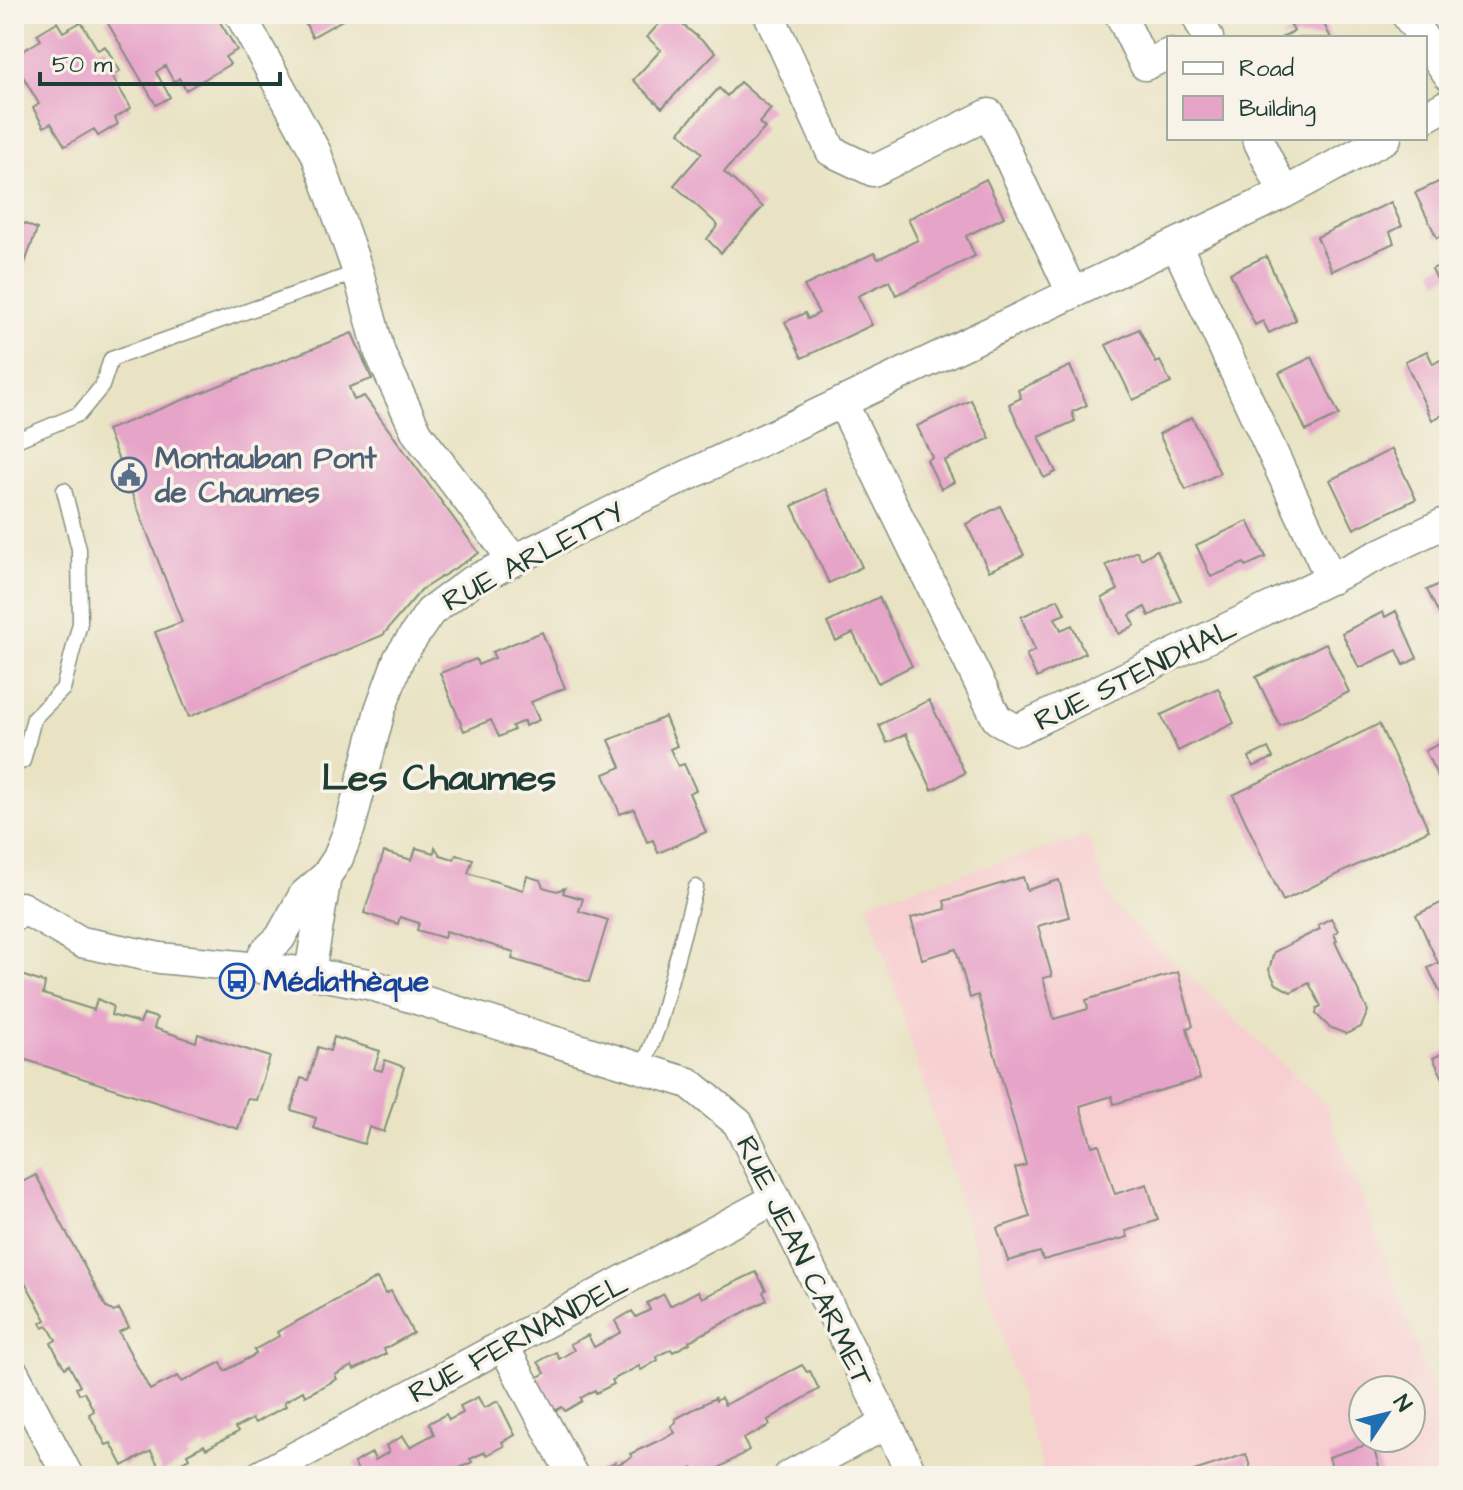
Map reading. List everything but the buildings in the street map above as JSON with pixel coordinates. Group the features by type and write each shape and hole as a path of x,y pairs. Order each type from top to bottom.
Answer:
{"street":[{"path":"240,14 316,153 358,272 380,353 417,433 514,561"},
{"path":"769,14 831,151 873,171 989,114 1072,293"},
{"path":"1120,14 1145,65 1167,55"},
{"path":"1406,14 1421,36"},
{"path":"1427,44 1449,75"},
{"path":"1427,116 1449,104"},
{"path":"1258,140 1284,193"},
{"path":"842,402 1284,193 1382,140"},
{"path":"1176,244 1331,579"},
{"name":"RUE STENDHAL","path":"842,402 997,719 1017,730 1449,521"},
{"name":"RUE ARLETTY","path":"326,876 338,858 350,827 380,710 399,658 430,612 469,583 842,402"},
{"path":"261,968 264,953 280,938 304,895 326,876"},
{"path":"310,973 326,876"},
{"name":"RUE JEAN CARMET","path":"17,911 81,942 160,958 310,973 368,984 689,1083 738,1123 913,1476"},
{"name":"RUE FERNANDEL","path":"260,1476 775,1199"},
{"path":"503,1345 573,1476"},
{"path":"14,1374 24,1408 68,1476"},
{"path":"789,1476 886,1424"}],"lane":[{"path":"14,441 79,414 102,386 111,359 358,272"},
{"path":"14,765 23,761 34,718 63,689 80,623 79,549 64,490"},
{"path":"643,1068 658,1027 696,887"}],"shaded area":[{"path":"1087,836 1112,904 1325,1104 1391,1271 1426,1374 1347,1374 1347,1454 1427,1454 1427,1376 1449,1443 1449,1476 1045,1476 867,902"}],"place":[{"name":"Montauban Pont de Chaumes","path":"129,475"},
{"name":"Médiathèque","path":"237,981"}],"district":[{"name":"Les Chaumes","path":"439,777"}]}
